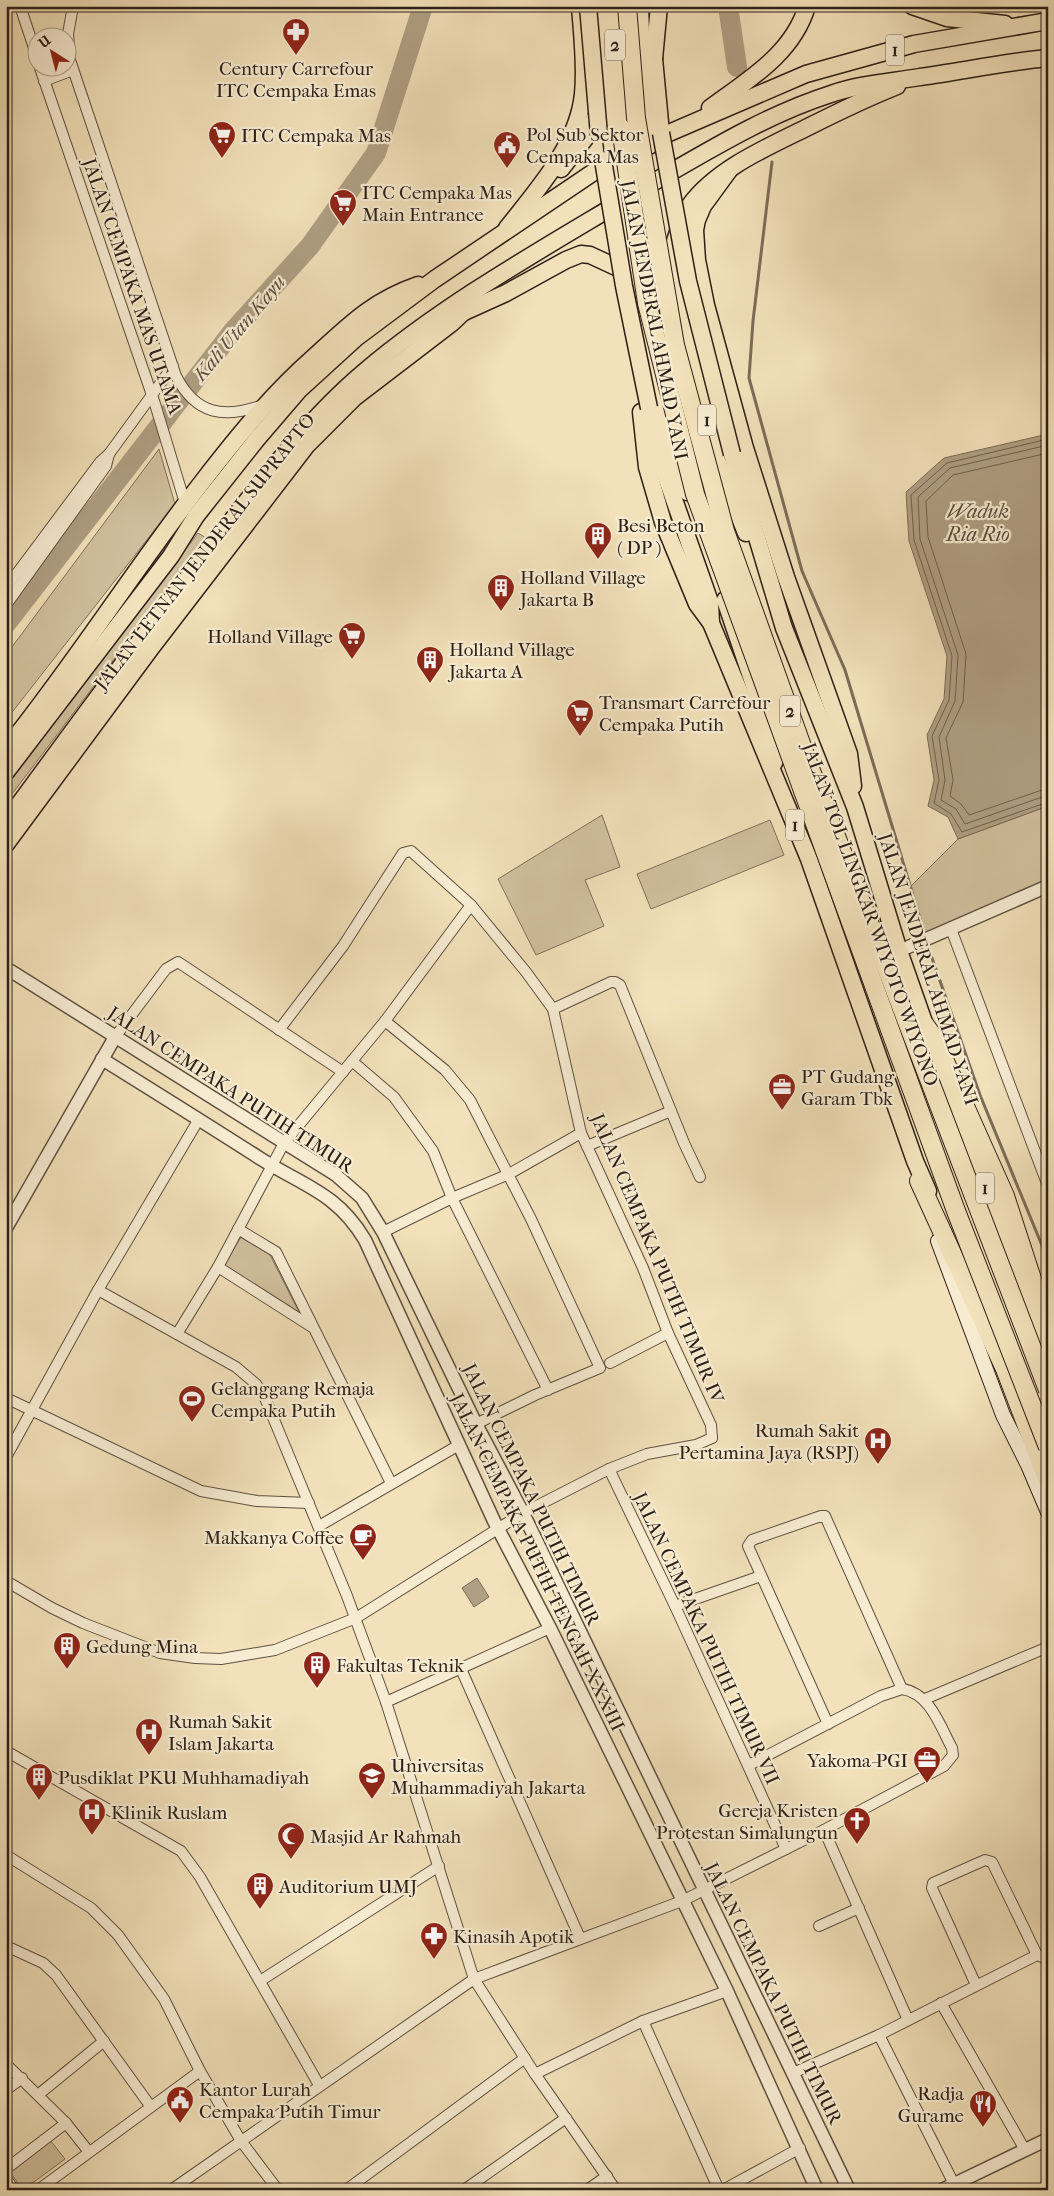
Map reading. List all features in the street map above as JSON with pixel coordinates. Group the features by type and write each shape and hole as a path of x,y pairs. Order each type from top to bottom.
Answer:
{"highway":[{"name":"JALAN TOL LINGKAR WIYOTO WIYONO","path":"613,6 621,128 647,303 696,494 956,1211 1048,1446"},
{"name":"JALAN TOL LINGKAR WIYOTO WIYONO","path":"627,6 636,118 675,344 725,531 815,781 1048,1390"},
{"path":"925,1025 935,1039 1002,1190 1048,1328"},
{"path":"918,1174 1005,1369 1048,1481"}],"main road":[{"path":"507,228 562,153 581,109 584,94 584,67 580,6"},
{"name":"1","path":"588,6 608,159"},
{"name":"1","path":"601,6 608,159"},
{"name":"1","path":"640,6 644,112 655,137"},
{"name":"1","path":"651,6 655,137"},
{"path":"654,66 659,6"},
{"path":"738,96 792,39 807,6"},
{"path":"912,6 949,18 998,24 1042,22"},
{"name":"1","path":"738,96 758,94 806,74 914,44 1042,22"},
{"name":"1","path":"619,203 762,122 831,94 864,84 1048,58"},
{"path":"669,262 686,212 698,195 730,169 750,156 795,133 879,93 920,77"},
{"path":"533,194 562,168 587,136 605,91"},
{"name":"JALAN LETNAN JENDERAL SUPRAPTO","path":"6,772 171,556 196,516 293,397 330,360 356,338 435,279 608,159 686,125 738,96"},
{"path":"619,203 633,172 655,137"},
{"name":"JALAN JENDERAL AHMAD YANI","path":"655,137 654,183 669,262 716,458 855,807 904,949 928,1042 1048,1350"},
{"name":"JALAN JENDERAL AHMAD YANI","path":"655,137 688,282 732,454 784,628"},
{"path":"608,159 654,183"},
{"name":"JALAN JENDERAL AHMAD YANI","path":"608,159 619,203 640,324 675,456 777,753 772,768"},
{"name":"JALAN JENDERAL AHMAD YANI","path":"608,159 624,286 649,408 663,468 710,602 711,624 818,882 918,1174 928,1215 1003,1416 1028,1465 1048,1512"},
{"path":"730,169 703,206 697,220 695,230 697,260 706,305 745,448 786,577 849,754 855,807"},
{"name":"JALAN LETNAN JENDERAL SUPRAPTO","path":"6,822 110,679 272,468 320,414 370,367 406,339 482,287 619,203"},
{"path":"464,312 506,293 566,260 581,254 599,259 631,274"},
{"name":"JALAN LETNAN JENDERAL SUPRAPTO","path":"6,749 185,503 266,404 304,365 348,325 376,304 394,294 435,279"},
{"name":"JALAN LETNAN JENDERAL SUPRAPTO","path":"6,844 151,648 307,446 354,398 464,312 476,298 482,287"},
{"path":"640,324 630,340 638,385 647,467 663,522 698,604 711,624"},
{"path":"638,385 647,350"},
{"path":"32,787 56,778"},
{"name":"JALAN JENDERAL AHMAD YANI","path":"918,1174 1019,1384 1048,1458"}],"street":[{"path":"20,6 28,30"},
{"name":"JALAN CEMPAKA MAS UTAMA","path":"70,28 73,6"},
{"name":"JALAN CEMPAKA MAS UTAMA","path":"43,78 159,416 185,503"},
{"path":"44,81 52,78"},
{"name":"JALAN CEMPAKA MAS UTAMA","path":"76,78 174,371 190,397 205,409 226,414 246,411 266,404"},
{"path":"6,588 100,462 109,454 152,396 174,371"},
{"path":"6,605 106,466 109,454"},
{"name":"JALAN CEMPAKA PUTIH TIMUR IV","path":"280,1030 343,946 403,853 411,851 471,905 526,972 553,1009 581,1133 643,1268 668,1333 711,1425 713,1435 709,1441 647,1454 608,1469"},
{"path":"904,949 1048,886"},
{"path":"178,1334 218,1267 272,1162 283,1145 385,1021 471,905"},
{"path":"949,930 1048,1186"},
{"path":"6,1228 109,1047 166,970 178,962 343,1072"},
{"name":"JALAN CEMPAKA PUTIH TIMUR","path":"6,968 109,1047 336,1175 362,1198 383,1232 521,1514 701,1892 793,2073 849,2190"},
{"path":"553,1009 611,982 616,982 620,985 671,1111 700,1176"},
{"path":"385,1021 445,1070 470,1100 605,1366"},
{"name":"JALAN CEMPAKA PUTIH TENGAH XXXIII","path":"109,1047 199,1119 328,1196 356,1224 459,1445 501,1526 684,1900 800,2148 817,2190"},
{"path":"352,1061 394,1097 418,1127 433,1151 452,1198 548,1390"},
{"path":"588,1146 671,1111"},
{"path":"6,1458 98,1290 199,1119"},
{"path":"383,1232 452,1198 509,1174 581,1133"},
{"path":"238,1228 276,1252 391,1483"},
{"path":"218,1267 313,1328"},
{"path":"98,1290 236,1367 256,1384 265,1398 356,1618 386,1702 474,1978 535,2074 616,2190"},
{"path":"476,1424 605,1366 668,1333"},
{"path":"6,1398 201,1491 257,1501 308,1503"},
{"path":"319,1526 459,1445"},
{"path":"6,1581 52,1608 144,1648 160,1653 195,1658 221,1659 275,1650 356,1618 521,1514 608,1469"},
{"name":"JALAN CEMPAKA PUTIH TIMUR VII","path":"608,1469 676,1606 786,1849"},
{"path":"828,1724 748,1546 752,1540 825,1516 902,1689"},
{"path":"676,1606 761,1576"},
{"path":"386,1702 550,1628"},
{"path":"925,1699 1048,1647"},
{"path":"461,1669 580,1938"},
{"path":"171,2190 474,1978 684,1900 824,1830 949,1762 953,1755 952,1748 925,1699 916,1693 902,1689 881,1696 749,1766"},
{"path":"6,1751 181,1851 200,1877 319,2085"},
{"path":"824,1830 908,2020"},
{"path":"6,1855 91,1908 118,1935 164,1999 200,2071 241,2141 278,2190"},
{"path":"976,1985 932,1885 985,1860 992,1862 1037,1955 1048,1959"},
{"path":"260,1982 438,1866"},
{"path":"819,1926 859,1908"},
{"path":"6,1946 43,1964 56,1975 151,2107"},
{"path":"793,2073 879,2035 1037,1955"},
{"path":"535,2074 643,2021 727,1991"},
{"path":"941,2003 1025,2150"},
{"path":"643,2021 719,2190"},
{"path":"879,2035 951,2188 1048,2139"},
{"path":"39,2094 104,2041"},
{"path":"346,2190 525,2058"},
{"path":"6,2064 66,2122 89,2152"},
{"path":"38,2190 200,2071"},
{"path":"6,2090 22,2078"},
{"path":"464,2190 566,2118"},
{"path":"6,2168 66,2122"},
{"path":"723,2190 800,2148"},
{"path":"587,2190 607,2176"},
{"path":"6,2178 14,2190"}],"shaded area":[{"path":"159,449 175,504 6,720 6,655"},
{"path":"198,533 206,538 6,802 6,787"},
{"path":"1048,806 1048,886 926,940 910,887 958,839"},
{"path":"602,815 620,867 585,880 604,926 536,955 498,879"},
{"path":"770,820 784,855 651,909 637,874"},
{"path":"241,1237 269,1253 299,1312 224,1265"},
{"path":"50,2140 65,2159 23,2190 9,2171"}],"water":[{"name":"Waduk Ria Rio","path":"1048,434 1048,806 958,839 948,817 928,806 934,780 927,735 944,699 947,656 909,541 906,492 944,458"},
{"path":"477,1578 489,1597 474,1607 462,1588"}],"waterway":[{"name":"Kali Utan Kayu","path":"6,624 233,331 310,246 376,153 423,6"},
{"path":"728,6 737,67"},
{"path":"772,162 753,321 749,378 802,571 845,670 925,935"},
{"path":"926,941 980,1095 1048,1260"}],"place":[{"name":"Century Carrefour ITC Cempaka Emas","path":"296,56"},
{"name":"ITC Cempaka Mas","path":"222,159"},
{"name":"Pol Sub Sektor Cempaka Mas","path":"507,169"},
{"name":"ITC Cempaka Mas Main Entrance","path":"343,227"},
{"name":"Besi Beton ( DP )","path":"598,560"},
{"name":"Holland Village Jakarta B","path":"501,612"},
{"name":"Holland Village","path":"352,660"},
{"name":"Holland Village Jakarta A","path":"430,684"},
{"name":"Transmart Carrefour Cempaka Putih","path":"580,737"},
{"name":"PT Gudang Garam Tbk","path":"782,1111"},
{"name":"Gelanggang Remaja Cempaka Putih","path":"192,1423"},
{"name":"Rumah Sakit Pertamina Jaya (RSPJ)","path":"878,1465"},
{"name":"Makkanya Coffee","path":"363,1561"},
{"name":"Gedung Mina","path":"67,1670"},
{"name":"Fakultas Teknik","path":"317,1689"},
{"name":"Rumah Sakit Islam Jakarta","path":"149,1756"},
{"name":"Yakoma-PGI","path":"927,1784"},
{"name":"Universitas Muhammadiyah Jakarta","path":"372,1800"},
{"name":"Pusdiklat PKU Muhhamadiyah","path":"39,1801"},
{"name":"Klinik Ruslam","path":"92,1836"},
{"name":"Gereja Kristen Protestan Simalungun","path":"857,1845"},
{"name":"Masjid Ar Rahmah","path":"291,1860"},
{"name":"Auditorium UMJ","path":"260,1910"},
{"name":"Kinasih Apotik","path":"434,1960"},
{"name":"Kantor Lurah Cempaka Putih Timur","path":"180,2124"},
{"name":"Radja Gurame","path":"983,2128"}]}
